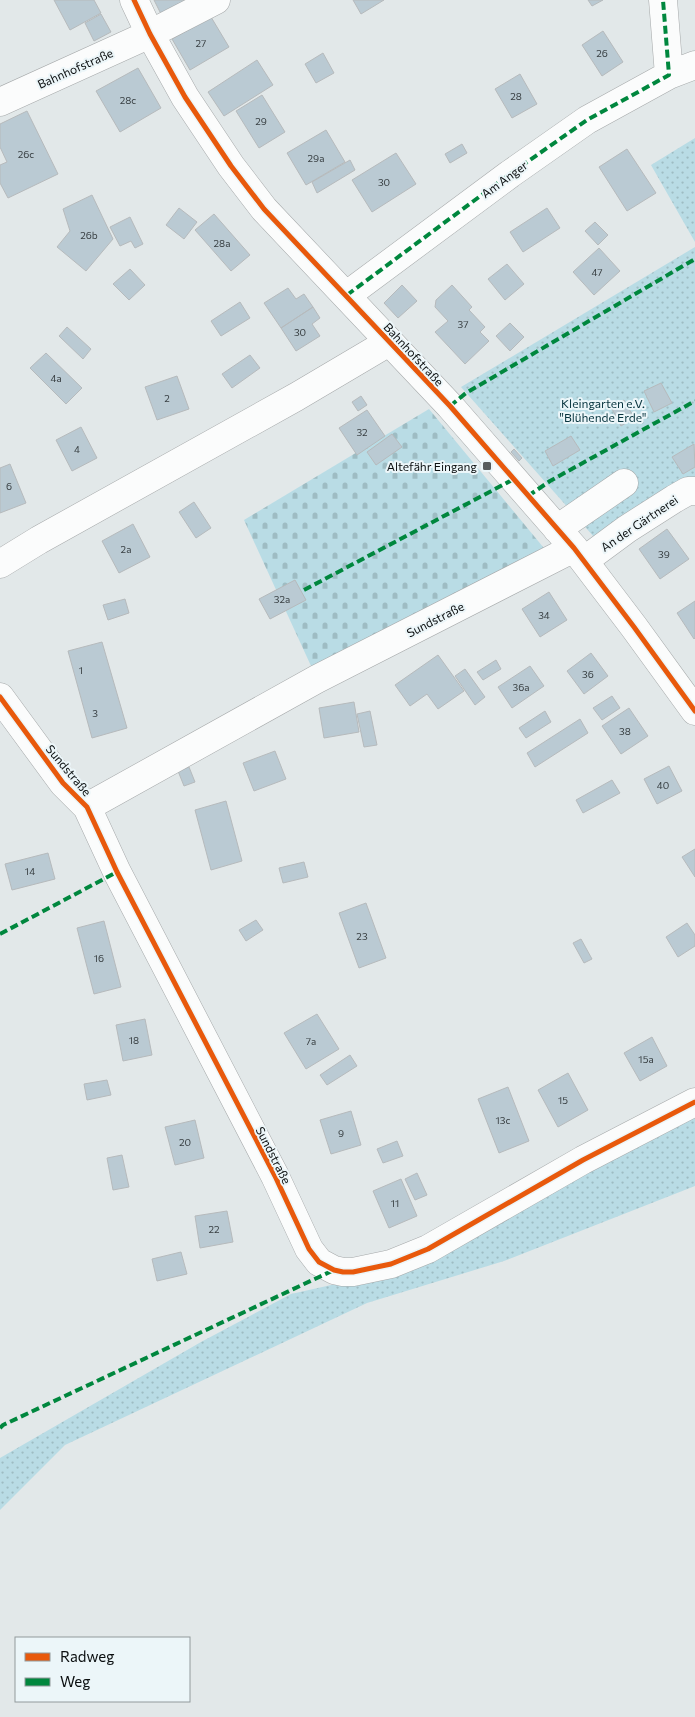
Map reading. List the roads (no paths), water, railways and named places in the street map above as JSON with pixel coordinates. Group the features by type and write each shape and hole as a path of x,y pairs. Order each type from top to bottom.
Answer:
{"street":[{"name":"Bahnhofstraße","path":"134,0 150,34 185,97 231,166 264,209 450,406 572,546 695,712"},
{"path":"150,34 216,0"},
{"name":"Am Anger","path":"347,295 510,174 587,120 683,69 663,0"},
{"name":"Bahnhofstraße","path":"0,102 150,34"},
{"path":"0,564 39,540 296,397 389,342"},
{"path":"572,546 624,483"},
{"name":"An der Gärtnerei","path":"572,546 627,529 688,491 695,491"},
{"name":"Sundstraße","path":"87,807 317,679 572,546"},
{"name":"Sundstraße","path":"0,697 64,783 87,807 117,872 275,1176 309,1249 320,1262 334,1270 353,1272 390,1264 428,1248 584,1160 695,1102"}],"place":[{"name":"Altefähr Eingang","path":"487,466"}],"park label":[{"name":"Kleingarten e.V. \"Blühende Erde\"","path":"603,410"}]}
